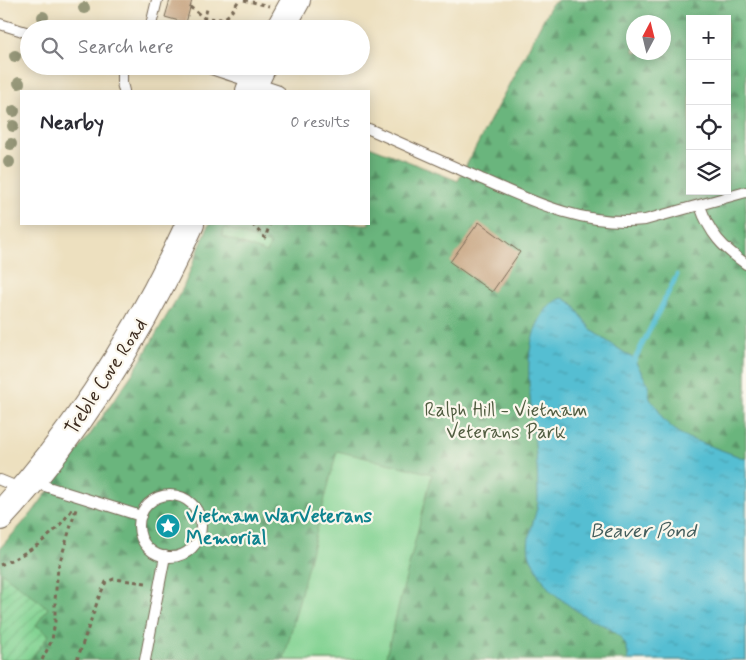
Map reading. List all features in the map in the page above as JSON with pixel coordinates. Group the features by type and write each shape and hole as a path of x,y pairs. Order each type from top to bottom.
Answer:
{"main road":[{"name":"Treble Cove Road","path":"0,516 19,484 83,414 119,359 164,280 190,225"}],"lane":[{"path":"152,20 157,0"},
{"path":"0,24 20,30"},
{"path":"122,75 124,90"},
{"path":"226,75 262,83"},
{"path":"370,128 555,210 599,221 630,222 659,217 746,192"},
{"path":"700,206 713,235 725,248 746,264"},
{"path":"19,484 80,497 141,516"},
{"path":"170,495 189,501 198,512 201,525 196,544 185,553 172,557 165,556 150,549 143,540 140,530 141,516 145,508 156,498 170,495"},
{"path":"145,660 165,556"}],"path":[{"path":"190,7 204,18 219,19 226,17 236,7 239,0"},
{"path":"244,0 282,12"},
{"path":"204,18 207,9"},
{"path":"253,225 265,238 270,225"},
{"path":"0,565 11,561 38,545 62,524 80,497"},
{"path":"42,660 52,640 56,621 55,600 58,568 80,497"},
{"path":"77,660 106,582 114,579 160,585"}],"green space":[{"name":"Ralph Hill - Vietnam Veterans Park","path":"558,0 746,0 746,660 0,660 0,548 32,513 135,370 183,288 209,225 370,225 370,146 458,181 551,5"},
{"path":"225,228 270,244 267,253 222,236"},
{"path":"337,451 432,474 385,660 284,660"},
{"path":"1,572 48,608 36,625 49,635 30,660 0,660"}],"water":[{"name":"Beaver Pond","path":"563,298 573,304 592,331 634,359 648,384 650,399 657,407 663,419 677,432 688,438 746,459 746,660 628,660 624,642 618,635 577,611 553,593 532,561 528,546 537,506 538,491 529,358 537,326 545,311 553,303"}],"building":[{"path":"170,0 192,0 187,20 176,20 165,17"},
{"path":"479,222 520,252 492,292 450,262"}],"waterway":[{"path":"632,365 677,275"}],"place":[{"name":"Vietnam WarVeterans Memorial","path":"168,526"}]}
